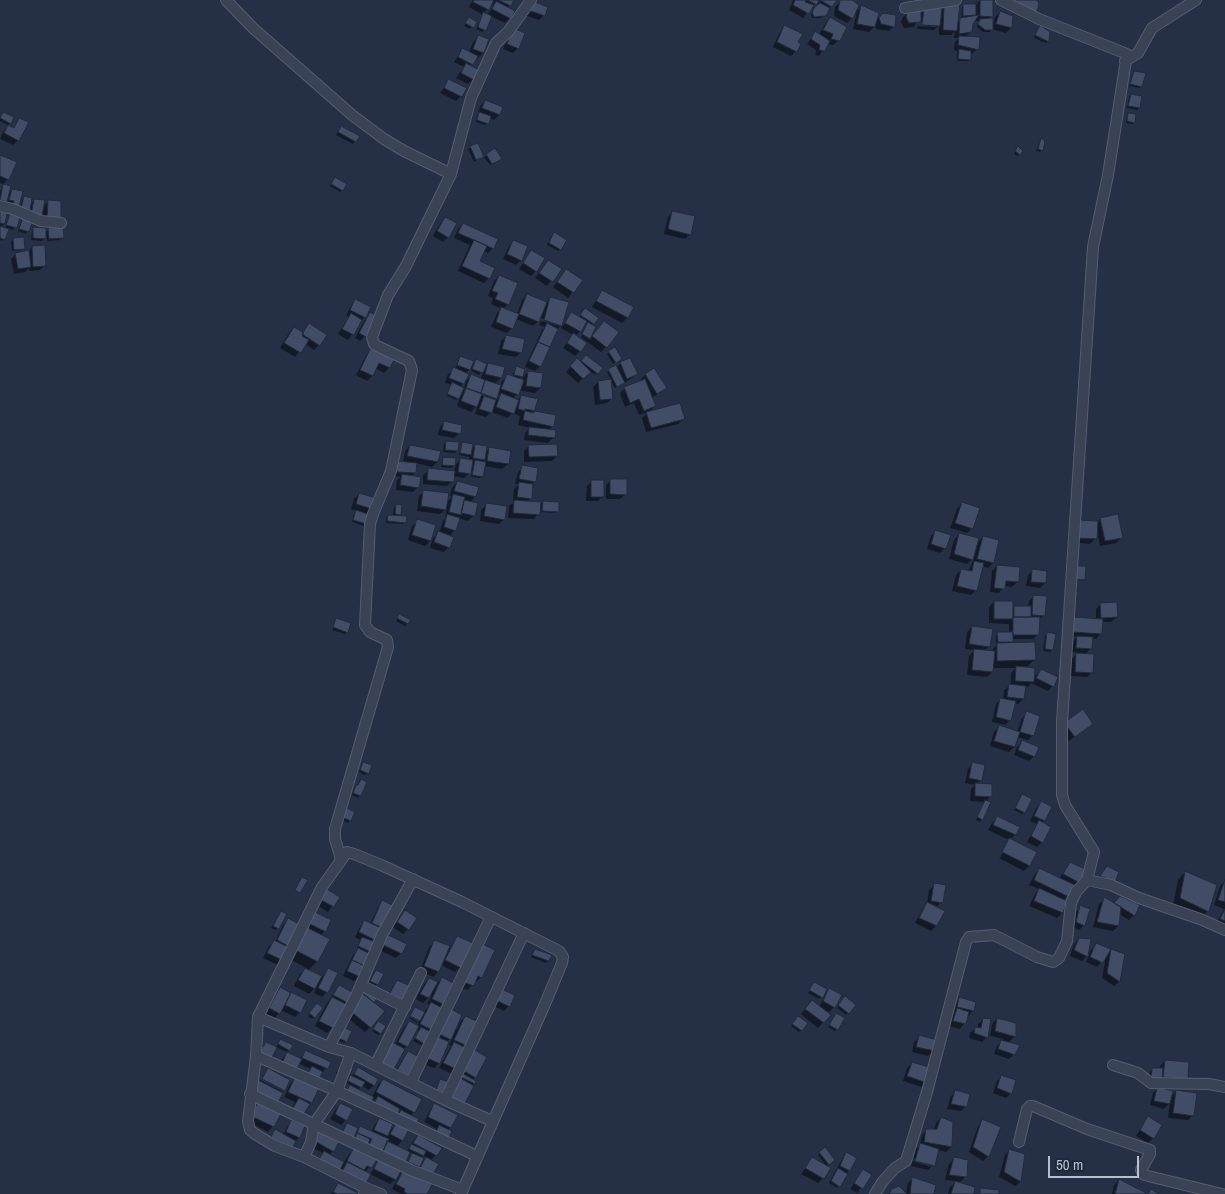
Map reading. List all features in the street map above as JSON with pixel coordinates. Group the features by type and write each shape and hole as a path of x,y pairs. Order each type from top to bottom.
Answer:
{"street":[{"path":"226,0 287,58 358,120 404,151 451,174"},
{"path":"342,859 335,839 335,829 388,647 387,640 370,632 365,625 370,524 391,471 412,370 409,361 377,346 374,344 372,337 388,295 406,266 451,174 471,98 496,43 508,32 531,0"},
{"path":"905,8 956,0"},
{"path":"875,1194 883,1181 895,1168 906,1161 927,1092 966,942 969,937 994,935 1037,957 1053,962 1059,958 1067,941 1071,903 1076,892 1087,880 1094,852 1062,796 1062,722 1093,247 1108,176 1127,54 1039,19 1001,0"},
{"path":"1125,61 1138,52 1152,28 1196,0"},
{"path":"0,206 13,209 40,221 61,223"},
{"path":"250,1094 462,1192 562,963 563,957 559,951 413,879 347,852 322,887 258,1017 256,1056 250,1094 248,1121 250,1130 275,1146 304,1157 366,1191 381,1194"},
{"path":"329,1047 361,985 382,935 413,879"},
{"path":"1087,880 1110,885 1139,898 1200,919 1225,930"},
{"path":"410,1082 490,917"},
{"path":"444,1100 524,933"},
{"path":"376,1064 421,973"},
{"path":"361,985 405,1007"},
{"path":"258,1017 329,1047 351,1053 376,1064 444,1100 492,1121"},
{"path":"304,1157 311,1142 314,1124 337,1091 351,1053"},
{"path":"256,1056 337,1091 477,1156"},
{"path":"1112,1065 1138,1073 1151,1083 1208,1084 1225,1088"},
{"path":"1019,1142 1027,1109 1033,1106 1086,1129 1150,1150 1150,1154 1141,1170 1144,1175 1222,1194"}],"building":[{"path":"474,0 494,0 489,10 473,2"},
{"path":"498,0 514,0 511,6"},
{"path":"795,0 806,0 805,2 814,5 809,14 793,5"},
{"path":"807,0 819,0 817,5"},
{"path":"820,0 837,0 832,7"},
{"path":"840,0 852,0 859,5 853,19 838,10"},
{"path":"980,0 993,0 993,17 980,16"},
{"path":"1011,0 1036,0 1039,2 1037,13"},
{"path":"496,1 515,11 511,19 492,9"},
{"path":"532,1 548,7 545,16 528,10"},
{"path":"820,3 830,8 826,16 814,17 812,12"},
{"path":"960,3 957,31 943,30 944,5"},
{"path":"963,4 976,4 976,15 963,16"},
{"path":"861,5 879,13 875,27 857,24"},
{"path":"924,8 942,8 940,26 922,25"},
{"path":"908,10 921,10 921,22 909,23 906,17"},
{"path":"1000,11 1013,16 1012,28 996,24"},
{"path":"483,12 492,16 486,31 478,27"},
{"path":"883,13 896,15 895,27 881,24 879,18"},
{"path":"979,15 973,24 972,32 959,34 960,18"},
{"path":"469,17 477,22 474,28 465,23"},
{"path":"830,17 847,27 840,41 831,39 833,34 823,30"},
{"path":"993,18 993,30 985,30 978,24 980,19"},
{"path":"784,25 803,34 798,42 801,44 797,52 777,42"},
{"path":"1040,25 1050,32 1049,42 1035,35"},
{"path":"513,28 525,33 519,49 507,44"},
{"path":"815,31 830,41 825,51 819,50 820,45 811,39"},
{"path":"478,35 489,39 484,53 473,49"},
{"path":"959,36 980,37 979,50 958,45"},
{"path":"462,48 478,56 473,65 458,57"},
{"path":"959,49 971,51 971,60 958,59"},
{"path":"466,63 479,70 474,80 461,73"},
{"path":"1134,71 1146,73 1142,87 1130,84"},
{"path":"448,79 467,88 462,97 444,88"},
{"path":"1131,94 1142,96 1140,108 1128,106"},
{"path":"485,100 503,107 500,115 482,108"},
{"path":"3,112 14,117 11,124 0,118"},
{"path":"479,112 491,116 489,124 477,120"},
{"path":"1128,113 1136,114 1135,123 1127,121"},
{"path":"19,118 29,122 19,141 4,133 8,125 14,128"},
{"path":"341,126 360,136 356,142 338,132"},
{"path":"1041,138 1045,141 1043,151 1038,149"},
{"path":"478,143 484,157 476,160 470,146"},
{"path":"1018,146 1023,151 1020,155 1015,151"},
{"path":"495,148 502,159 492,164 486,154"},
{"path":"0,155 17,162 9,180 0,176"},
{"path":"335,177 347,184 343,191 331,184"},
{"path":"3,184 11,186 7,202 0,200"},
{"path":"12,189 23,191 19,207 13,205 14,201 9,200"},
{"path":"24,196 32,198 30,211 21,209"},
{"path":"34,199 45,200 42,216 31,215"},
{"path":"48,200 61,201 61,219 47,219"},
{"path":"0,208 8,209 5,224 0,223"},
{"path":"11,211 21,214 17,228 6,225"},
{"path":"672,211 695,216 691,235 668,229"},
{"path":"23,217 33,220 29,232 19,229"},
{"path":"445,217 457,223 449,238 437,231"},
{"path":"463,223 498,239 494,249 458,233"},
{"path":"0,226 9,229 5,240 0,238"},
{"path":"33,227 46,228 46,239 33,238"},
{"path":"63,227 64,238 49,239 48,228"},
{"path":"554,232 567,240 561,250 549,243"},
{"path":"24,237 25,249 14,250 13,238"},
{"path":"474,240 487,246 480,261 495,268 490,279 462,266"},
{"path":"513,240 528,246 522,261 507,254"},
{"path":"45,245 46,266 33,267 32,246"},
{"path":"29,250 31,267 18,269 15,253"},
{"path":"531,250 545,258 537,272 523,263"},
{"path":"548,260 562,269 553,282 539,273"},
{"path":"566,269 583,280 574,293 557,282"},
{"path":"499,275 518,283 509,305 495,299 498,293 492,291"},
{"path":"602,290 634,307 628,318 596,301"},
{"path":"527,294 547,302 539,322 519,314"},
{"path":"550,297 569,302 562,326 544,320"},
{"path":"355,299 371,307 366,318 350,310"},
{"path":"501,307 519,314 513,329 496,322"},
{"path":"585,308 599,318 594,324 580,315"},
{"path":"370,312 377,316 366,337 359,333"},
{"path":"571,312 587,321 581,332 565,323"},
{"path":"351,313 362,320 354,335 342,329"},
{"path":"604,321 619,332 607,348 592,336"},
{"path":"588,322 596,327 590,339 582,334"},
{"path":"309,323 327,335 320,346 302,334"},
{"path":"547,323 558,329 550,347 538,342"},
{"path":"294,327 304,333 302,336 309,340 301,353 284,343"},
{"path":"573,333 587,343 581,352 567,343"},
{"path":"506,335 525,339 522,353 502,349"},
{"path":"538,342 550,347 541,367 529,361"},
{"path":"371,347 395,358 390,368 379,363 373,376 360,370"},
{"path":"615,347 622,359 616,363 608,351"},
{"path":"586,355 603,368 598,374 581,361"},
{"path":"460,356 474,361 470,370 457,365"},
{"path":"577,358 591,372 583,379 570,366"},
{"path":"630,358 638,374 627,379 620,362"},
{"path":"476,359 487,364 483,373 472,369"},
{"path":"488,363 505,367 502,378 485,374"},
{"path":"616,365 625,383 617,387 608,369"},
{"path":"516,366 525,369 523,377 514,375"},
{"path":"453,367 469,374 464,384 449,378"},
{"path":"654,368 667,388 657,394 645,374"},
{"path":"528,371 543,373 541,388 526,386"},
{"path":"471,374 485,380 481,393 466,388"},
{"path":"507,374 524,380 519,395 501,389"},
{"path":"611,379 613,399 600,400 598,381"},
{"path":"645,379 656,406 644,411 639,399 630,403 624,387"},
{"path":"485,380 501,385 497,399 481,393"},
{"path":"452,382 464,388 459,399 447,394"},
{"path":"466,388 482,394 477,407 461,401"},
{"path":"501,393 519,400 514,414 496,407"},
{"path":"521,395 538,399 534,413 518,409"},
{"path":"484,396 496,400 492,413 479,409"},
{"path":"680,403 685,419 651,428 646,412"},
{"path":"525,409 556,415 554,427 523,420"},
{"path":"444,421 462,425 461,434 442,430"},
{"path":"529,427 556,430 555,438 528,435"},
{"path":"446,441 459,442 458,451 445,450"},
{"path":"462,442 473,444 471,455 460,453"},
{"path":"475,444 487,446 485,460 473,458"},
{"path":"557,444 558,456 529,457 528,445"},
{"path":"410,445 441,451 438,462 407,456"},
{"path":"489,447 511,451 509,464 487,461"},
{"path":"443,457 456,458 455,466 442,465"},
{"path":"460,458 473,460 471,474 458,472"},
{"path":"475,460 486,462 483,477 472,475"},
{"path":"397,461 417,463 416,473 397,472"},
{"path":"522,465 538,468 536,482 519,479"},
{"path":"428,468 455,471 454,482 427,480"},
{"path":"402,474 421,477 419,488 400,485"},
{"path":"610,479 627,479 627,495 610,494"},
{"path":"591,480 604,480 604,497 591,497"},
{"path":"457,481 479,487 476,497 454,491"},
{"path":"519,482 533,484 532,499 517,497"},
{"path":"423,490 449,493 446,510 421,506"},
{"path":"359,493 376,498 372,509 356,504"},
{"path":"453,494 465,497 461,515 449,512"},
{"path":"464,500 478,503 475,516 461,513"},
{"path":"514,500 541,502 540,515 513,513"},
{"path":"543,501 559,502 559,512 542,511"},
{"path":"962,502 980,508 973,529 955,523"},
{"path":"486,503 507,506 505,520 484,516"},
{"path":"396,504 402,505 401,515 395,514"},
{"path":"356,510 370,515 367,524 353,520"},
{"path":"447,514 460,518 456,531 444,527"},
{"path":"1118,514 1123,538 1105,541 1100,518"},
{"path":"388,515 407,516 406,523 387,521"},
{"path":"417,519 436,525 431,541 412,535"},
{"path":"1078,520 1098,521 1097,539 1077,538"},
{"path":"935,530 951,535 946,549 931,544"},
{"path":"438,531 454,537 450,548 434,542"},
{"path":"959,533 979,538 973,560 954,554"},
{"path":"983,536 999,540 994,563 977,559"},
{"path":"974,561 984,563 977,591 957,586 961,569 972,571"},
{"path":"997,565 1020,567 1019,582 1006,581 1005,589 994,588"},
{"path":"1074,566 1086,566 1085,580 1073,579"},
{"path":"1032,569 1047,571 1046,583 1031,582"},
{"path":"1033,595 1047,596 1045,616 1032,615"},
{"path":"994,601 1013,601 1013,619 994,619"},
{"path":"1117,602 1118,617 1101,618 1100,603"},
{"path":"1014,606 1031,606 1031,617 1014,617"},
{"path":"399,614 411,620 408,624 397,618"},
{"path":"1013,617 1040,617 1039,635 1013,635"},
{"path":"1074,617 1103,619 1102,634 1072,632"},
{"path":"336,618 351,623 348,633 333,627"},
{"path":"972,626 993,629 990,647 969,644"},
{"path":"997,632 1013,632 1013,642 998,642"},
{"path":"1047,632 1056,634 1053,650 1045,649"},
{"path":"1077,636 1093,637 1092,649 1076,648"},
{"path":"1035,642 1036,660 997,661 997,643"},
{"path":"974,649 995,651 993,672 972,670"},
{"path":"1076,653 1094,654 1093,673 1075,672"},
{"path":"1016,666 1035,668 1034,682 1015,681"},
{"path":"1041,669 1058,677 1054,687 1036,678"},
{"path":"1009,684 1026,686 1024,699 1007,697"},
{"path":"1000,698 1016,701 1011,721 996,717"},
{"path":"1083,709 1093,724 1075,737 1064,723"},
{"path":"1026,711 1040,716 1034,736 1020,732"},
{"path":"999,725 1020,732 1015,747 994,741"},
{"path":"1022,740 1039,747 1035,757 1018,750"},
{"path":"363,762 372,765 369,774 360,770"},
{"path":"972,762 985,765 982,781 969,778"},
{"path":"361,779 367,782 361,796 353,793"},
{"path":"975,783 992,784 992,797 975,796"},
{"path":"1022,794 1032,799 1025,813 1015,808"},
{"path":"985,800 991,802 983,820 977,817"},
{"path":"1041,801 1052,807 1045,821 1034,816"},
{"path":"347,808 355,812 351,821 342,817"},
{"path":"997,816 1020,827 1016,835 993,825"},
{"path":"1039,820 1051,827 1043,843 1031,836"},
{"path":"1009,838 1037,852 1030,866 1002,852"},
{"path":"1070,862 1087,870 1080,883 1063,874"},
{"path":"1107,866 1119,872 1115,882 1100,876"},
{"path":"1039,868 1075,885 1069,897 1034,880"},
{"path":"1185,871 1217,885 1209,912 1180,898"},
{"path":"302,877 308,880 300,893 295,890"},
{"path":"1225,879 1225,902 1218,900"},
{"path":"934,883 946,885 943,903 931,901"},
{"path":"325,888 340,897 334,907 319,899"},
{"path":"1039,888 1067,901 1063,913 1034,901"},
{"path":"1120,896 1140,905 1135,916 1114,903"},
{"path":"1104,897 1121,907 1119,926 1097,922"},
{"path":"382,900 394,906 383,928 372,923"},
{"path":"927,902 945,911 937,926 919,918"},
{"path":"1080,905 1090,909 1085,926 1076,922"},
{"path":"1225,909 1225,921 1220,919"},
{"path":"405,910 417,918 409,930 397,922"},
{"path":"281,911 287,914 279,929 273,926"},
{"path":"315,912 331,920 326,932 310,924"},
{"path":"288,918 301,925 290,947 277,940"},
{"path":"364,920 381,928 375,940 359,932"},
{"path":"306,927 330,939 318,962 295,950"},
{"path":"386,934 407,944 402,954 381,944"},
{"path":"457,936 473,943 461,968 445,960"},
{"path":"362,937 375,942 371,952 358,946"},
{"path":"1079,938 1091,939 1088,957 1074,950"},
{"path":"274,940 290,948 284,961 267,953"},
{"path":"434,940 450,946 439,972 424,966"},
{"path":"480,943 495,950 482,978 478,976 474,986 463,982"},
{"path":"1096,943 1111,949 1103,963 1090,957"},
{"path":"358,948 371,954 365,966 352,960"},
{"path":"535,949 552,955 549,961 532,955"},
{"path":"1111,949 1125,954 1120,982 1107,973"},
{"path":"352,960 365,966 360,977 347,971"},
{"path":"305,968 322,976 315,989 298,980"},
{"path":"328,968 338,973 328,993 318,988"},
{"path":"376,970 384,974 378,985 370,981"},
{"path":"442,977 453,983 443,1004 432,999"},
{"path":"429,978 438,982 429,998 420,994"},
{"path":"397,980 410,986 402,1000 390,993"},
{"path":"814,982 827,989 823,998 809,990"},
{"path":"339,985 354,993 348,1003 333,995"},
{"path":"280,987 291,993 280,1014 269,1008"},
{"path":"367,988 378,997 374,1003 363,993"},
{"path":"829,988 842,995 835,1008 823,1001"},
{"path":"501,989 515,995 510,1007 496,1000"},
{"path":"291,992 307,1000 301,1013 285,1005"},
{"path":"363,994 385,1011 371,1028 349,1010"},
{"path":"845,996 856,1005 849,1014 838,1005"},
{"path":"332,997 346,1004 333,1028 319,1021"},
{"path":"959,997 976,1002 974,1011 957,1007"},
{"path":"812,1000 831,1015 824,1023 805,1009"},
{"path":"431,1002 444,1009 434,1031 420,1024"},
{"path":"317,1003 323,1008 315,1018 309,1013"},
{"path":"415,1007 425,1012 420,1021 410,1016"},
{"path":"449,1008 462,1015 451,1040 437,1033"},
{"path":"957,1008 969,1012 966,1024 953,1021"},
{"path":"836,1013 845,1018 838,1030 829,1025"},
{"path":"465,1016 479,1022 467,1046 454,1040"},
{"path":"798,1016 808,1023 802,1031 792,1024"},
{"path":"983,1018 991,1019 988,1038 974,1033 975,1027 981,1028"},
{"path":"997,1018 1016,1023 1016,1037 995,1031"},
{"path":"378,1021 386,1026 381,1034 373,1029"},
{"path":"409,1021 419,1026 408,1047 398,1042"},
{"path":"341,1026 352,1031 347,1042 336,1037"},
{"path":"421,1027 431,1032 424,1044 415,1038"},
{"path":"919,1035 937,1040 935,1051 916,1047"},
{"path":"436,1036 449,1042 440,1064 427,1058"},
{"path":"280,1039 293,1045 290,1051 278,1044"},
{"path":"1001,1040 1020,1045 1015,1055 998,1049"},
{"path":"266,1042 277,1047 271,1060 259,1054"},
{"path":"392,1042 405,1049 393,1071 380,1063"},
{"path":"454,1042 466,1048 456,1069 443,1063"},
{"path":"473,1049 487,1057 476,1078 462,1070"},
{"path":"305,1050 331,1062 328,1069 302,1058"},
{"path":"408,1051 419,1057 408,1076 397,1070"},
{"path":"287,1052 302,1059 296,1071 281,1065"},
{"path":"1165,1060 1189,1062 1188,1080 1163,1077"},
{"path":"342,1062 353,1069 348,1078 337,1071"},
{"path":"912,1062 932,1068 927,1083 907,1076"},
{"path":"312,1066 323,1072 316,1083 306,1077"},
{"path":"358,1067 378,1079 375,1086 354,1074"},
{"path":"268,1068 290,1080 285,1091 262,1079"},
{"path":"1152,1068 1163,1068 1162,1081 1151,1080"},
{"path":"460,1072 476,1081 475,1084 459,1076"},
{"path":"350,1075 365,1082 362,1088 348,1081"},
{"path":"1001,1075 1016,1080 1012,1094 997,1088"},
{"path":"295,1077 319,1088 312,1103 288,1092"},
{"path":"460,1078 474,1086 463,1107 448,1099"},
{"path":"383,1079 422,1099 415,1113 376,1092"},
{"path":"440,1079 449,1082 445,1093 436,1090"},
{"path":"258,1080 283,1093 277,1105 252,1091"},
{"path":"350,1085 374,1097 370,1104 346,1092"},
{"path":"1157,1087 1173,1091 1170,1104 1154,1101"},
{"path":"955,1090 970,1094 967,1107 951,1104"},
{"path":"1176,1090 1197,1093 1194,1116 1173,1113"},
{"path":"378,1096 400,1109 396,1117 373,1105"},
{"path":"299,1098 310,1104 302,1117 291,1111"},
{"path":"258,1102 281,1114 274,1127 251,1116"},
{"path":"340,1103 353,1109 347,1121 335,1114"},
{"path":"434,1103 458,1115 451,1128 428,1117"},
{"path":"401,1110 419,1119 415,1126 397,1116"},
{"path":"1148,1116 1162,1125 1154,1139 1140,1130"},
{"path":"941,1117 953,1122 952,1147 924,1142 926,1129 937,1129"},
{"path":"379,1118 393,1124 388,1136 374,1130"},
{"path":"982,1119 1001,1127 989,1157 973,1147"},
{"path":"291,1120 305,1126 300,1138 286,1132"},
{"path":"397,1122 409,1129 403,1141 390,1134"},
{"path":"347,1123 358,1128 354,1138 342,1133"},
{"path":"439,1125 452,1131 448,1140 435,1134"},
{"path":"360,1126 389,1139 382,1153 368,1147 372,1139 357,1133"},
{"path":"275,1129 296,1141 292,1149 271,1137"},
{"path":"318,1131 339,1142 334,1152 313,1140"},
{"path":"357,1133 370,1139 367,1148 354,1142"},
{"path":"418,1135 442,1148 437,1156 413,1143"},
{"path":"387,1141 410,1152 406,1162 383,1152"},
{"path":"920,1143 939,1149 935,1166 915,1161"},
{"path":"411,1144 426,1151 424,1156 409,1149"},
{"path":"354,1147 377,1159 372,1168 367,1166 364,1170 347,1161"},
{"path":"825,1147 835,1160 829,1165 819,1152"},
{"path":"1009,1149 1025,1154 1021,1182 1004,1172"},
{"path":"324,1151 344,1162 339,1172 318,1161"},
{"path":"846,1152 857,1158 850,1171 840,1166"},
{"path":"412,1153 424,1158 420,1167 408,1162"},
{"path":"426,1157 439,1164 433,1174 420,1168"},
{"path":"812,1157 831,1168 824,1179 805,1168"},
{"path":"954,1157 968,1160 967,1177 949,1175"},
{"path":"378,1160 401,1171 396,1180 374,1169"},
{"path":"347,1162 371,1174 366,1184 342,1172"},
{"path":"838,1168 848,1174 840,1187 831,1181"},
{"path":"404,1169 433,1183 427,1194 408,1194 404,1192 405,1189 396,1184"},
{"path":"863,1169 872,1175 863,1189 854,1183"},
{"path":"912,1177 936,1185 934,1194 910,1194"},
{"path":"1119,1179 1146,1193 1115,1194"},
{"path":"955,1181 975,1187 974,1194 951,1194"},
{"path":"338,1183 358,1194 337,1194 333,1192"},
{"path":"899,1186 907,1194 889,1194 892,1189"},
{"path":"980,1188 999,1190 999,1194 980,1194"},
{"path":"1151,1189 1159,1194 1148,1194"}]}
